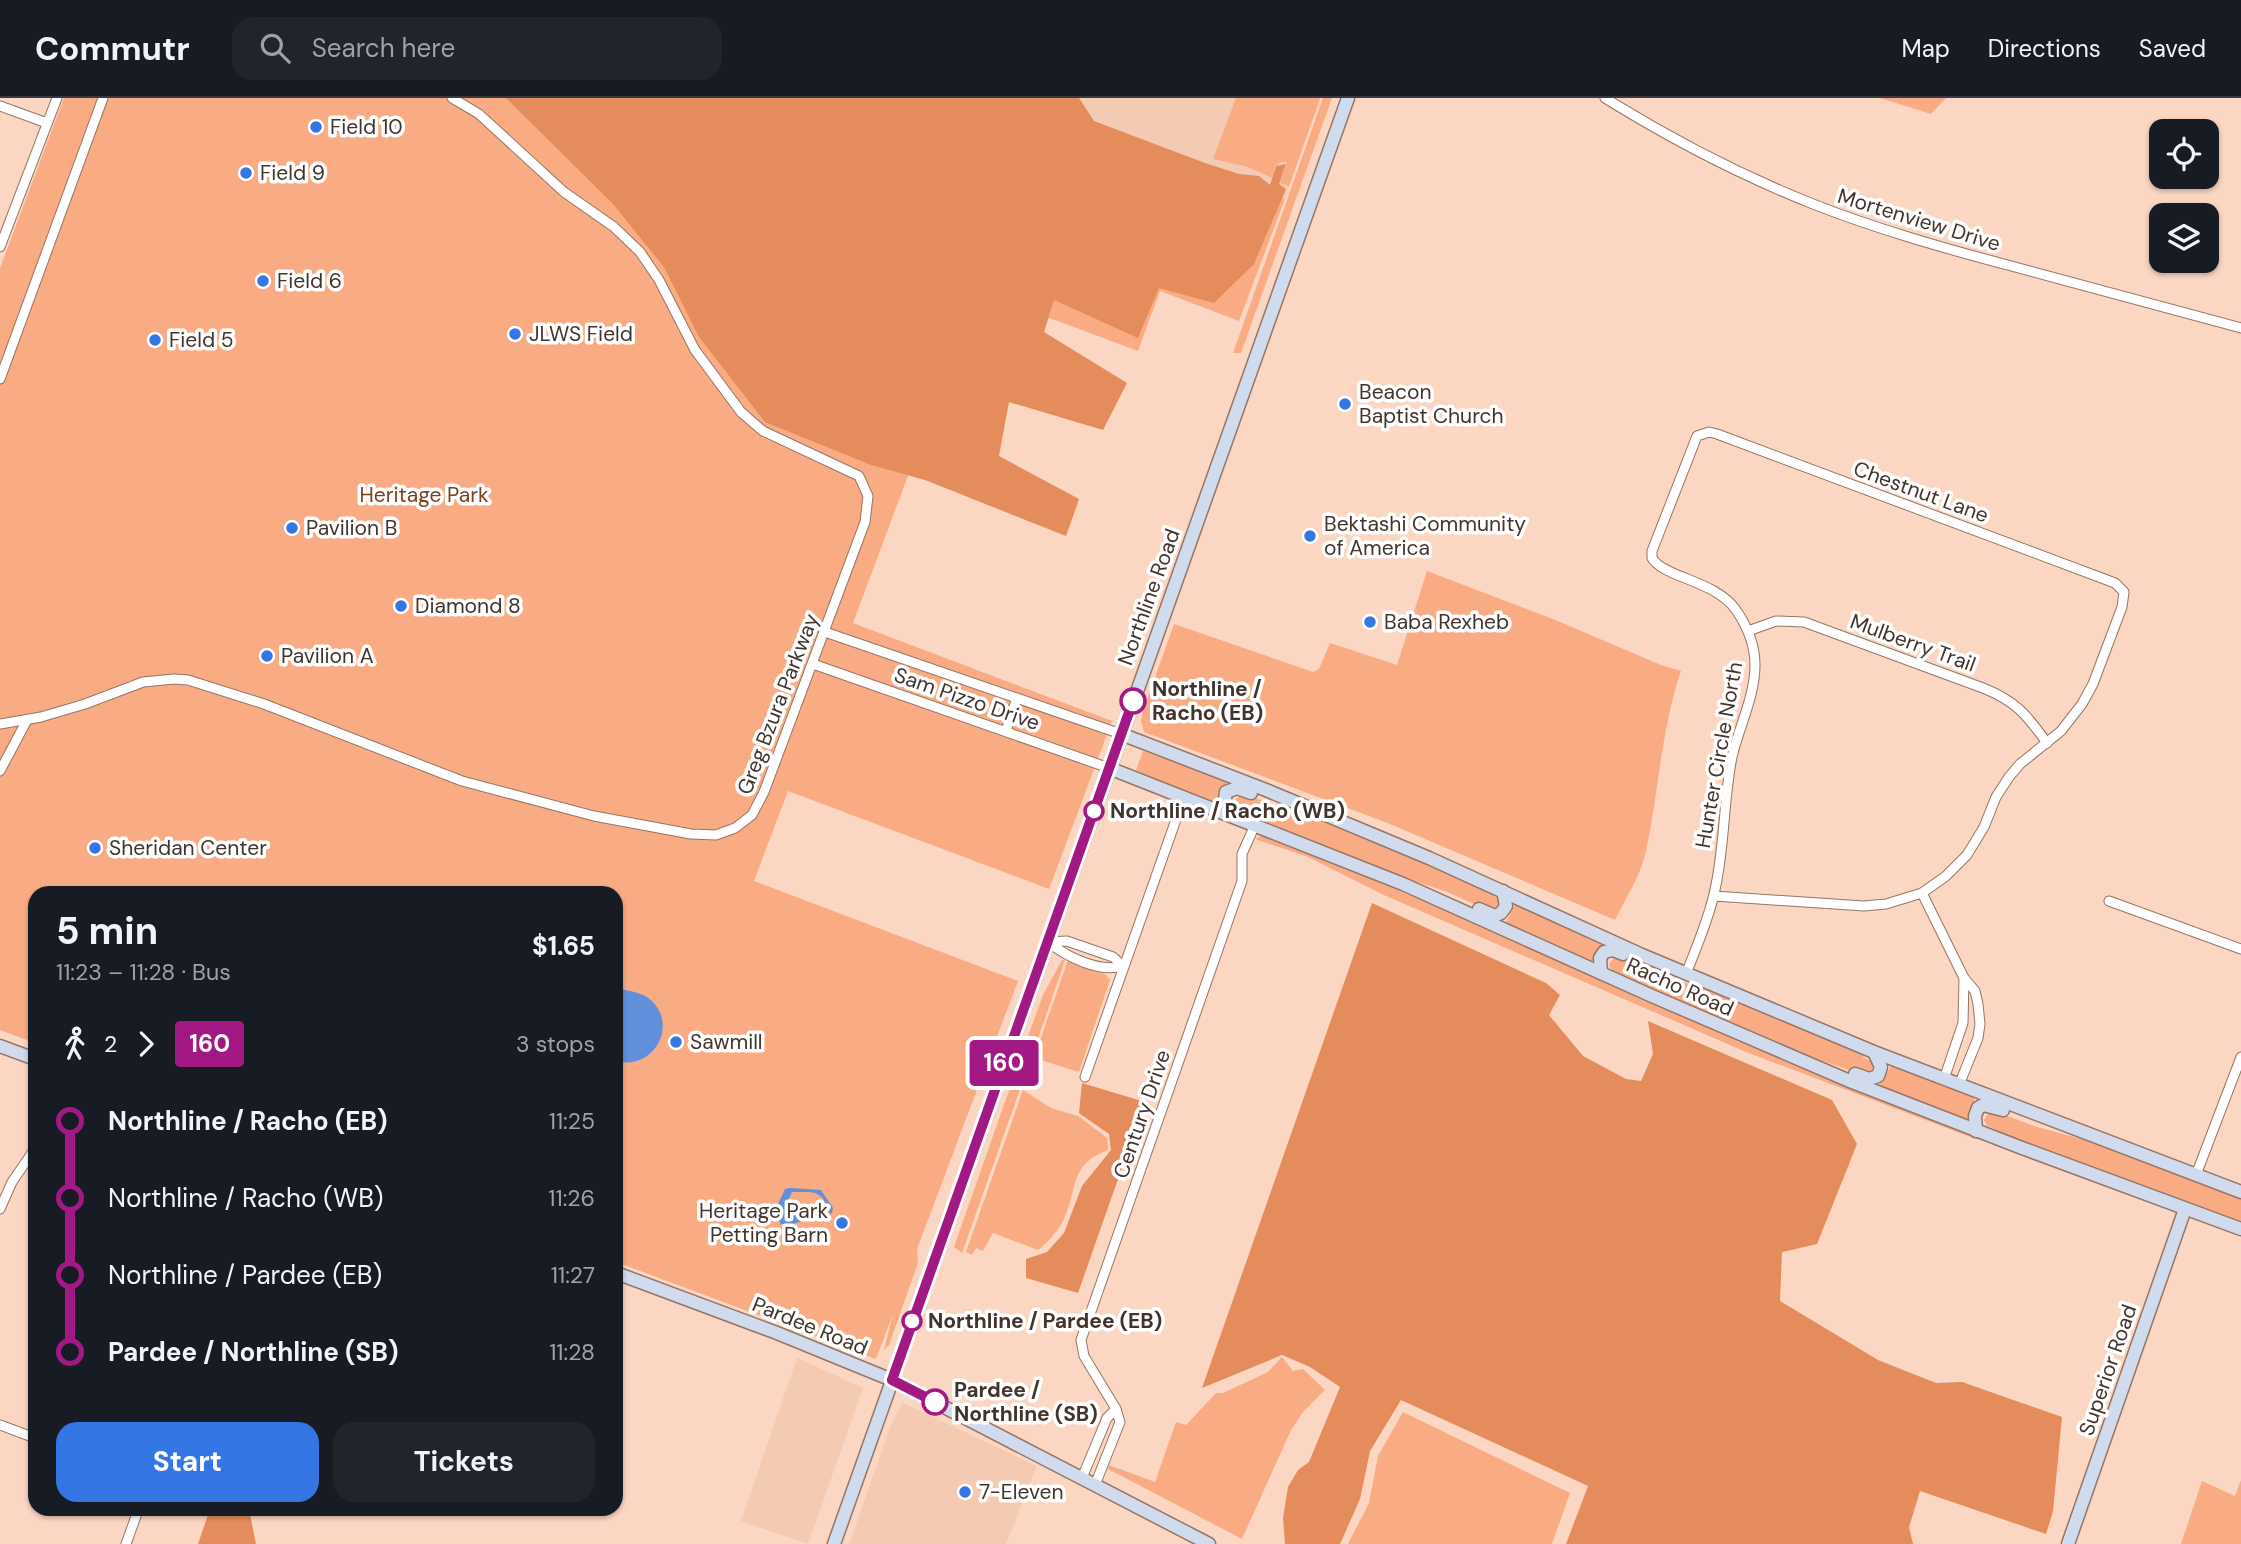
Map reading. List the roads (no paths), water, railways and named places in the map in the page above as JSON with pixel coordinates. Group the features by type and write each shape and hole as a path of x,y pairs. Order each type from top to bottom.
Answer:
{"street":[{"path":"0,247 57,98"},
{"path":"0,379 103,98"},
{"name":"Greg Bzura Parkway","path":"0,724 27,720 85,704 143,682 174,678 264,704 462,781 594,816 691,834 716,835 735,828 751,815 825,632 865,522 868,496 859,476 763,431 741,412 695,350 659,280 640,252 614,228 564,192 479,114 452,98"},
{"name":"Northline Road","path":"834,1544 1348,98"},
{"name":"Mortenview Drive","path":"1605,98 1671,138 1725,165 1852,219 1936,246 2241,328"},
{"path":"0,106 47,122"},
{"name":"Chestnut Lane","path":"1703,432 1717,434 2115,583 2124,592 2122,607 2087,696 2072,720 2047,743"},
{"name":"Hunter Circle North","path":"1686,974 1714,896 1728,783 1738,733 1752,688 1755,665 1748,631 1728,601 1712,589 1662,568 1652,558 1652,551 1693,442 1703,432"},
{"name":"Mulberry Trail","path":"1748,631 1776,621 1804,622 1983,688 2018,706 2031,719 2047,743"},
{"name":"Sam Pizzo Drive","path":"825,632 1121,734"},
{"name":"Sam Pizzo Drive","path":"813,664 1109,768"},
{"path":"1006,731 1017,698"},
{"path":"0,771 27,720"},
{"name":"Racho Road","path":"1121,734 1344,822 1686,974 1874,1052 2241,1192"},
{"path":"1714,896 1864,906 1886,904 1922,893 1946,876 1966,856 1984,827 2004,784 2020,764 2047,743"},
{"name":"Racho Road","path":"1109,768 1403,884 1765,1046 1976,1131 2241,1228"},
{"path":"1223,813 1226,792 1237,788 1289,807 1344,822"},
{"path":"1085,1077 1184,797"},
{"name":"Century Drive","path":"1116,1409 1084,1356 1081,1340 1242,881 1242,854 1255,825"},
{"path":"1403,884 1446,894 1495,916 1506,906 1503,891"},
{"path":"1922,893 1964,978 1975,991 1980,1024 1972,1057 1959,1085"},
{"path":"2109,901 2241,949"},
{"path":"1048,942 1061,953 1110,970 1123,967"},
{"path":"1601,973 1601,958 1604,952 1614,950 1658,970 1712,985"},
{"path":"1944,1079 1963,1023 1964,978"},
{"path":"1963,1023 1980,1024"},
{"path":"0,1046 28,1056"},
{"path":"1765,1046 1816,1059 1868,1079 1878,1076 1881,1068 1874,1052"},
{"path":"2196,1175 2241,1056"},
{"path":"1976,1131 1975,1116 1978,1108 1983,1105 2033,1122 2084,1132"},
{"path":"0,1209 12,1182 28,1158"},
{"name":"Superior Road","path":"2068,1544 2185,1209"},
{"name":"Pardee Road","path":"623,1276 777,1333 892,1380 1209,1544"},
{"path":"1082,1478 1107,1418 1116,1409 1120,1422 1095,1485"},
{"path":"0,1425 28,1435"},
{"path":"126,1544 136,1516"}],"water":[{"path":"623,989 652,1001 660,1012 663,1023 662,1034 650,1054 623,1062"},
{"path":"785,1189 821,1190 833,1208 832,1213 830,1214 821,1196 792,1192 788,1201 790,1206 812,1207 815,1211 800,1222 781,1224 777,1206"}],"place":[{"name":"Field 10","path":"316,127"},
{"name":"Field 9","path":"246,173"},
{"name":"Field 6","path":"263,281"},
{"name":"JLWS Field","path":"515,334"},
{"name":"Field 5","path":"155,340"},
{"name":"Beacon Baptist Church","path":"1345,404"},
{"name":"Pavilion B","path":"292,528"},
{"name":"Bektashi Community of America","path":"1310,536"},
{"name":"Diamond 8","path":"401,606"},
{"name":"Baba Rexheb","path":"1370,622"},
{"name":"Pavilion A","path":"267,656"},
{"name":"Northline / Racho (EB)","path":"1133,701"},
{"name":"Northline / Racho (WB)","path":"1094,811"},
{"name":"Sheridan Center","path":"95,848"},
{"name":"Sawmill","path":"676,1042"},
{"name":"Heritage Park Petting Barn","path":"842,1223"},
{"name":"Northline / Pardee (EB)","path":"912,1321"},
{"name":"Pardee / Northline (SB)","path":"935,1402"},
{"name":"7-Eleven","path":"965,1492"}],"park label":[{"name":"Heritage Park","path":"424,495"}]}
